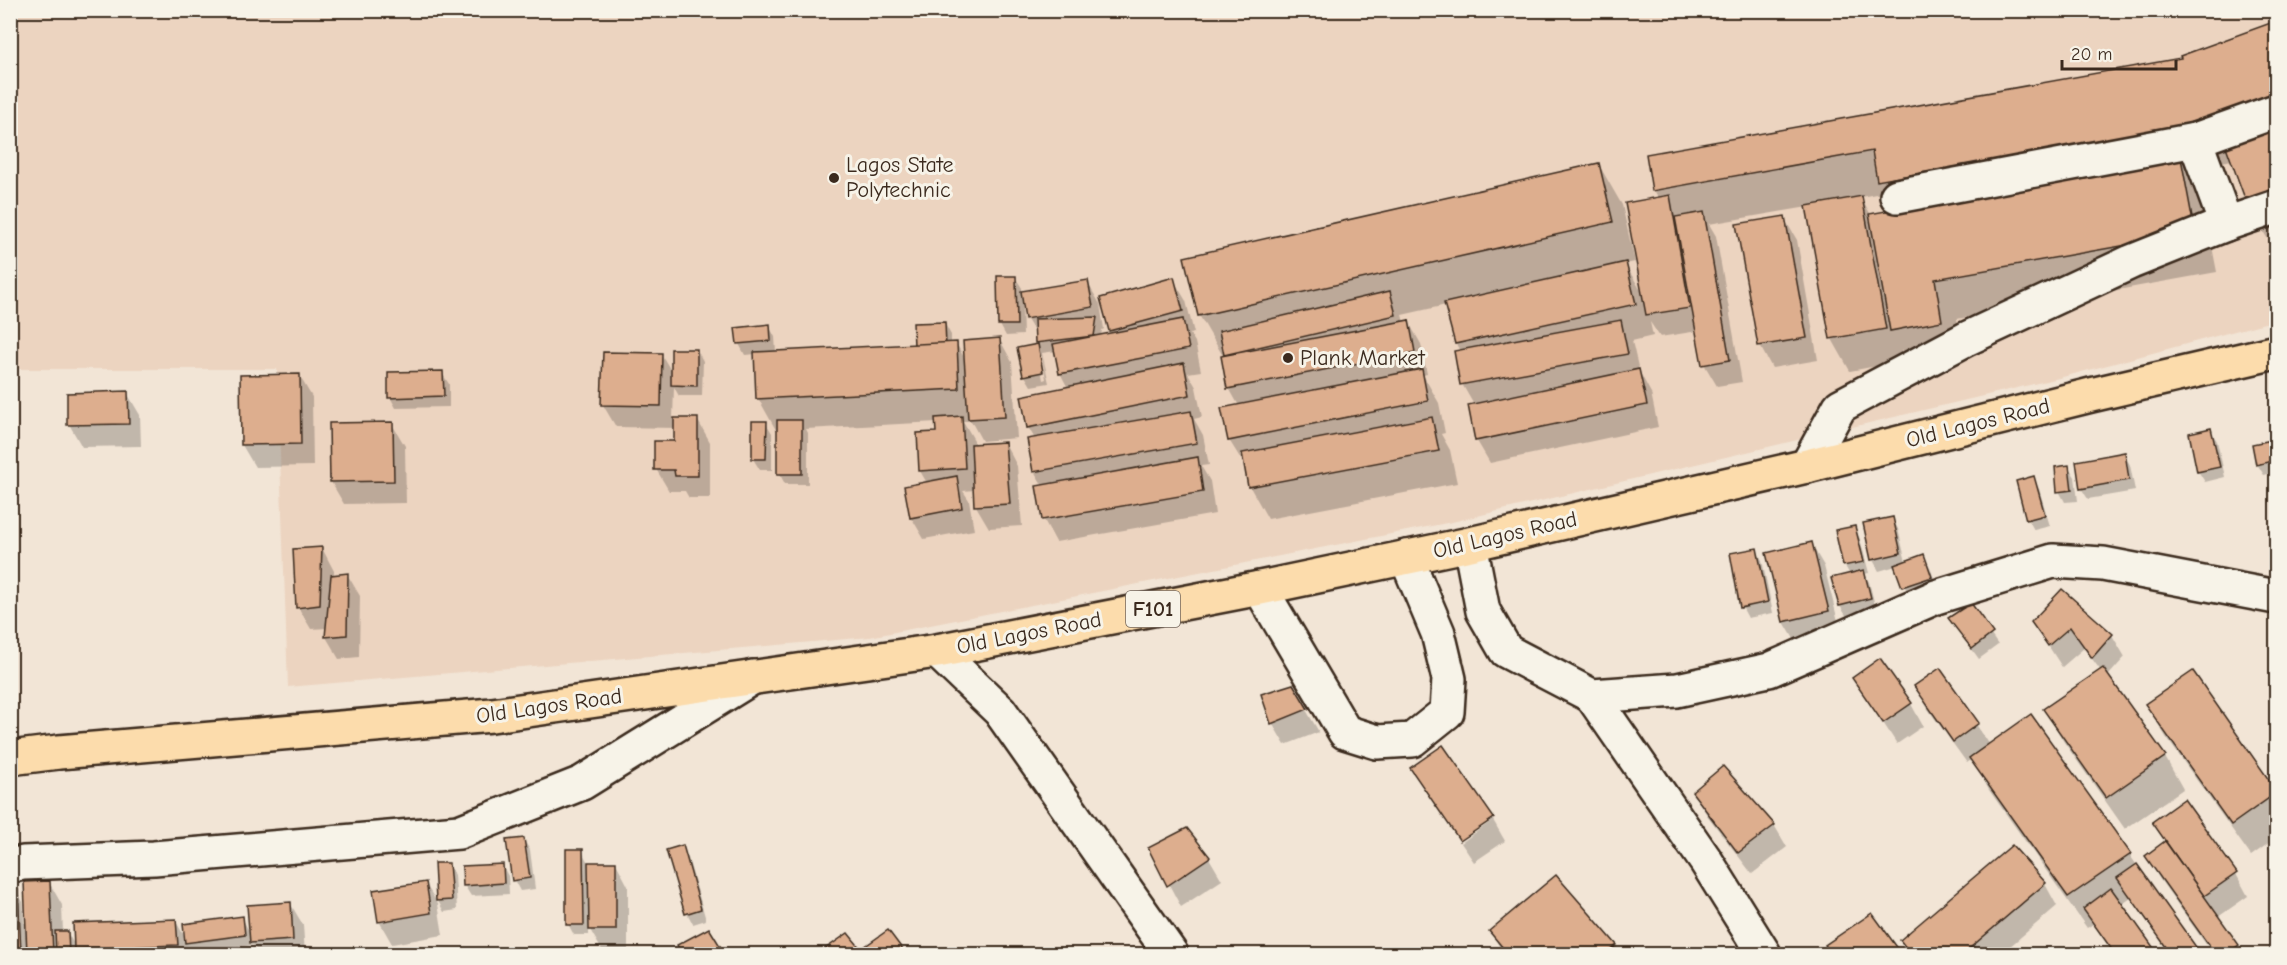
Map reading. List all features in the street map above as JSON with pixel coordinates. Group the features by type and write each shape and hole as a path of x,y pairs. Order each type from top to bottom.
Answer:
{"main road":[{"name":"Old Lagos Road","path":"10,758 492,714 936,651 1260,588 1470,544 1808,466 2091,395 2277,352"}],"street":[{"path":"1897,196 2194,140 2277,111"},
{"path":"2194,140 2226,224"},
{"path":"1808,466 1840,406 1976,334 2131,262 2226,224 2277,207"},
{"path":"1470,544 1483,611 1506,651 1592,696 1706,861 1764,954"},
{"path":"1260,588 1345,732 1377,742 1412,740 1447,712 1449,679 1438,633 1406,557"},
{"path":"1592,696 1677,690 1770,670 1936,597 2053,561 2103,564 2277,597"},
{"path":"936,651 1000,711 1171,954"},
{"path":"10,866 22,862 154,858 459,832 582,783 753,677"}],"shaded area":[{"path":"10,11 2276,11 2276,320 2059,378 1452,522 870,637 288,687 277,369 11,369"}],"building":[{"path":"2276,21 2276,96 2204,122 1877,181 1872,151 1652,191 1646,154 2181,58 2180,56"},
{"path":"2276,122 2276,196 2248,207 2224,141"},
{"path":"2181,158 2195,233 1935,279 1942,321 1890,331 1869,214"},
{"path":"1599,163 1613,222 1198,316 1184,257"},
{"path":"1670,195 1690,308 1646,315 1625,203"},
{"path":"1862,196 1886,329 1830,339 1806,206"},
{"path":"1704,212 1730,360 1702,365 1675,217"},
{"path":"1785,216 1807,338 1758,346 1736,224"},
{"path":"1626,262 1636,304 1455,344 1444,303"},
{"path":"997,276 1016,276 1017,325 998,325"},
{"path":"1174,277 1183,311 1109,331 1100,298"},
{"path":"1088,280 1093,307 1025,319 1021,291"},
{"path":"1390,291 1396,315 1224,355 1219,331"},
{"path":"1097,317 1094,336 1035,343 1034,319"},
{"path":"1183,319 1189,349 1059,374 1053,344"},
{"path":"1409,320 1415,352 1227,389 1221,356"},
{"path":"1621,320 1628,354 1460,385 1454,351"},
{"path":"945,322 946,346 914,346 913,323"},
{"path":"770,324 771,341 737,344 735,328"},
{"path":"1000,338 1005,417 968,419 963,341"},
{"path":"957,342 959,389 756,399 754,352"},
{"path":"1038,344 1043,372 1023,376 1017,348"},
{"path":"671,349 697,349 697,386 671,385"},
{"path":"603,352 662,353 661,406 601,405"},
{"path":"1184,363 1190,395 1027,428 1021,396"},
{"path":"1422,369 1428,401 1228,441 1221,408"},
{"path":"1639,369 1647,405 1475,441 1468,405"},
{"path":"443,371 444,396 388,398 388,372"},
{"path":"300,374 301,444 241,445 240,375"},
{"path":"128,391 129,424 67,425 67,393"},
{"path":"1191,411 1197,443 1033,472 1027,439"},
{"path":"962,416 965,468 919,471 917,433 936,432 935,418"},
{"path":"1432,417 1439,451 1248,487 1242,453"},
{"path":"674,418 698,418 698,476 675,476 674,470 654,470 654,441 674,441"},
{"path":"777,420 802,420 802,474 777,474"},
{"path":"752,421 767,421 766,459 752,459"},
{"path":"393,422 394,481 330,482 329,423"},
{"path":"2211,428 2220,467 2197,472 2189,433"},
{"path":"2272,440 2276,460 2256,465 2252,444"},
{"path":"1005,442 1010,504 974,506 971,444"},
{"path":"2125,452 2129,480 2080,489 2076,461"},
{"path":"1198,457 1203,492 1042,520 1036,486"},
{"path":"2069,465 2072,490 2057,492 2055,467"},
{"path":"957,476 962,508 910,518 904,486"},
{"path":"2034,476 2045,515 2026,520 2016,481"},
{"path":"1893,517 1901,553 1871,560 1863,523"},
{"path":"1855,526 1864,562 1843,566 1835,530"},
{"path":"1812,542 1829,611 1783,622 1766,553"},
{"path":"322,547 320,605 296,608 293,549"},
{"path":"1757,548 1768,602 1740,608 1730,553"},
{"path":"1924,554 1932,577 1902,587 1894,565"},
{"path":"1864,570 1871,598 1839,606 1831,578"},
{"path":"348,573 347,635 325,637 331,575"},
{"path":"2062,589 2113,634 2092,658 2070,627 2048,646 2031,622"},
{"path":"1971,603 1993,633 1972,649 1948,618"},
{"path":"1880,658 1912,703 1883,723 1852,678"},
{"path":"1940,668 1979,723 1953,742 1914,686"},
{"path":"2103,668 2166,756 2106,798 2043,709"},
{"path":"2193,671 2276,790 2276,793 2231,825 2145,704"},
{"path":"1293,684 1308,709 1271,724 1261,694"},
{"path":"2031,714 2131,854 2068,897 1969,758"},
{"path":"1443,745 1494,818 1460,841 1410,768"},
{"path":"1723,766 1775,825 1738,853 1692,792"},
{"path":"2184,799 2237,873 2204,896 2152,822"},
{"path":"1187,828 1210,857 1167,886 1148,848"},
{"path":"524,838 530,878 512,881 506,840"},
{"path":"2165,841 2239,945 2226,954 2215,954 2145,856"},
{"path":"683,845 701,909 685,914 666,850"},
{"path":"2012,845 2046,883 1963,954 1911,954 1900,940"},
{"path":"566,849 583,849 584,925 566,925"},
{"path":"588,862 616,862 616,930 589,930"},
{"path":"434,863 449,863 452,900 436,901"},
{"path":"503,864 504,883 463,886 462,866"},
{"path":"2137,864 2201,954 2171,954 2117,878"},
{"path":"1556,875 1617,945 1606,954 1508,954 1489,931"},
{"path":"50,881 53,954 27,954 24,882"},
{"path":"426,882 431,913 378,922 373,890"},
{"path":"2111,888 2158,954 2115,954 2083,909"},
{"path":"10,890 18,890 21,952 10,953"},
{"path":"291,902 293,940 250,943 247,905"},
{"path":"1872,913 1902,954 1832,954 1825,945"},
{"path":"243,916 245,935 185,943 183,924"},
{"path":"176,919 178,945 74,949 73,923"},
{"path":"709,928 725,954 682,954 677,945"},
{"path":"888,930 906,954 818,954 848,933 861,949"},
{"path":"55,931 68,931 69,954 56,954"}],"place":[{"name":"Lagos State Polytechnic","path":"834,178"},
{"name":"Plank Market","path":"1288,358"}]}
